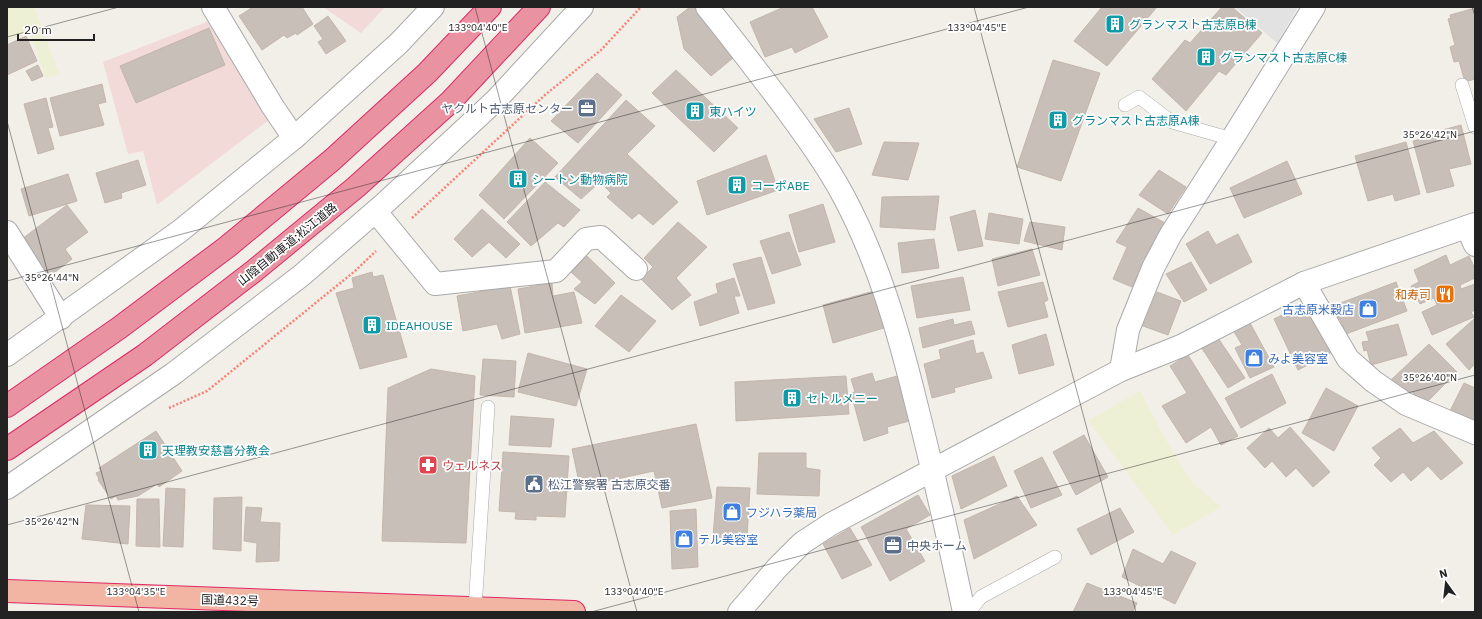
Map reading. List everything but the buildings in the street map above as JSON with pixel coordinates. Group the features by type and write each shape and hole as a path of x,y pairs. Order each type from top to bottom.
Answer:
{"highway":[{"path":"7,406 119,328 221,252 332,160 427,73 490,7"},
{"name":"山陰自動車道;松江道路","path":"7,449 146,355 254,271 338,202 450,102 540,7"},
{"name":"国道432号","path":"7,591 230,606 475,608 574,612"}],"street":[{"path":"213,7 273,108 294,138"},
{"path":"7,355 180,231 294,138 399,43 433,7"},
{"path":"7,488 174,374 302,274 376,212 496,100 582,7"},
{"path":"707,7 761,76 820,156 844,198 882,283 901,343 933,469 964,612"},
{"path":"1121,370 1128,330 1153,268 1171,234 1314,7"},
{"path":"376,212 435,284 556,271 586,239 601,236 636,269"},
{"path":"7,232 60,318"},
{"path":"739,612 777,568 802,543 830,524 1121,370 1181,346 1304,283 1472,232"},
{"path":"1304,283 1348,359 1373,381 1406,404 1475,433"}],"lane":[{"path":"1462,86 1475,127"},
{"path":"1125,105 1139,97 1172,122 1232,139"},
{"path":"475,608 488,407"},
{"path":"969,612 981,597 1055,557"}],"shaded area":[{"path":"323,7 385,7 361,33"},
{"path":"1235,7 1298,7 1277,43"},
{"path":"209,21 269,120 157,205 143,151 128,154 103,62"}],"green space":[{"path":"7,7 34,7 59,73 58,75 46,78 31,36 26,33 7,41"},
{"path":"1140,391 1167,442 1192,482 1221,507 1173,535 1088,420"}],"place":[{"name":"グランマスト古志原B棟","path":"1115,24"},
{"name":"グランマスト古志原C棟","path":"1206,57"},
{"name":"ヤクルト古志原センター","path":"587,108"},
{"name":"東ハイツ","path":"695,111"},
{"name":"グランマスト古志原A棟","path":"1058,120"},
{"name":"シートン動物病院","path":"518,179"},
{"name":"コーポABE","path":"737,185"},
{"name":"和寿司","path":"1445,294"},
{"name":"古志原米穀店","path":"1368,309"},
{"name":"IDEAHOUSE","path":"372,325"},
{"name":"みよ美容室","path":"1254,358"},
{"name":"セトルメニー","path":"792,398"},
{"name":"天理教安慈喜分教会","path":"148,450"},
{"name":"ウェルネス","path":"428,465"},
{"name":"松江警察署 古志原交番","path":"534,484"},
{"name":"フジハラ薬局","path":"732,512"},
{"name":"テル美容室","path":"684,539"},
{"name":"中央ホーム","path":"893,545"}]}
